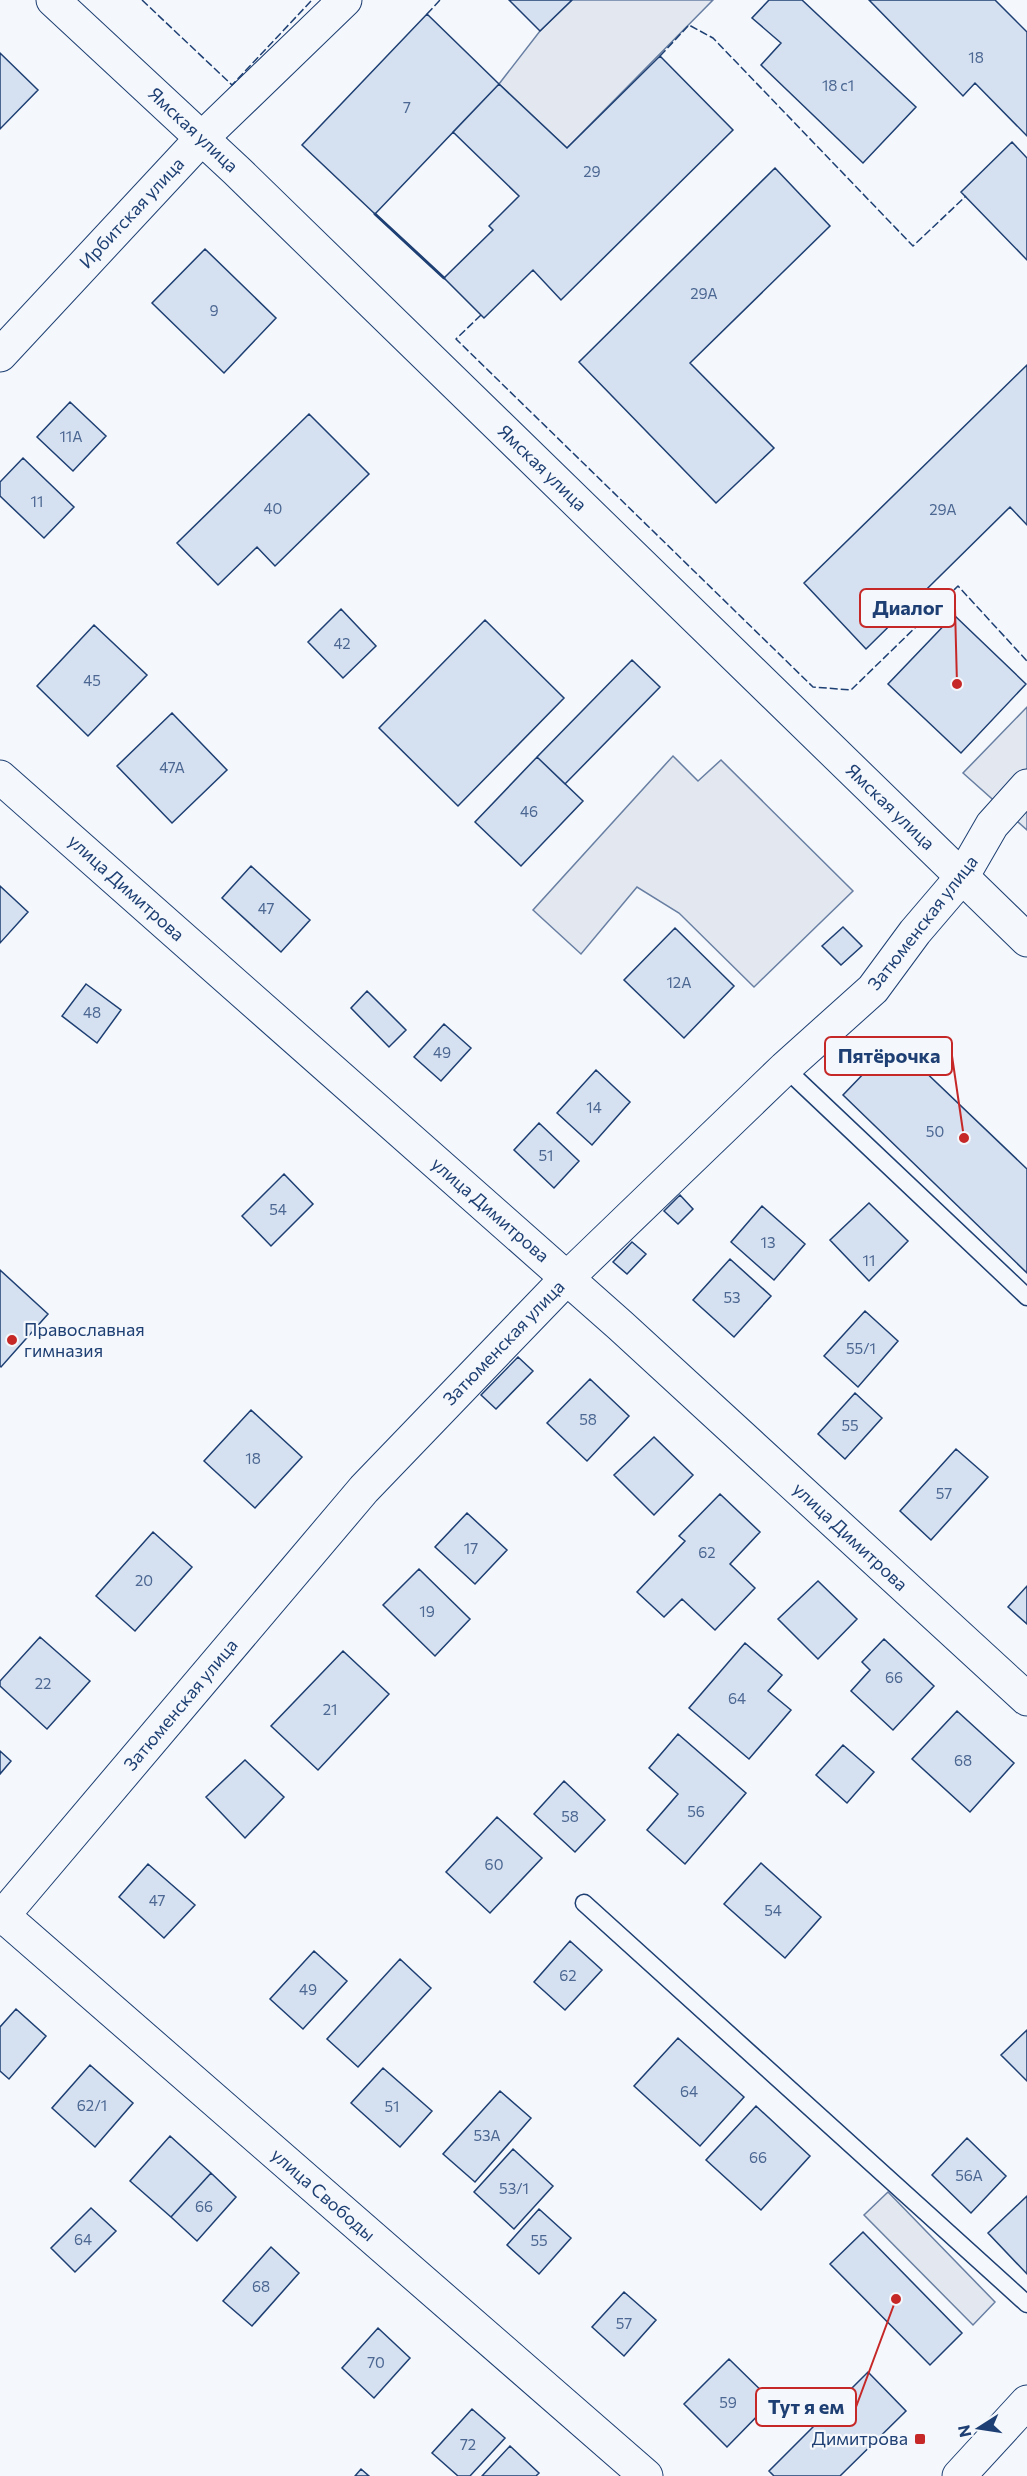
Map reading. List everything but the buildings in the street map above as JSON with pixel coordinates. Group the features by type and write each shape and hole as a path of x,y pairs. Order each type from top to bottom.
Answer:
{"street":[{"name":"Ямская улица","path":"53,0 202,138 1027,940"},
{"name":"Ирбитская улица","path":"0,355 202,138 345,0"},
{"name":"улица Димитрова","path":"0,777 567,1278 1027,1699"},
{"name":"Затюменская улица","path":"1,1916 364,1489 567,1278 785,1068 873,989 915,932 962,877 992,825 1027,786"},
{"name":"улица Свободы","path":"1,1916 646,2476"},
{"path":"959,2476 1027,2402"}],"lane":[{"path":"785,1068 1027,1297"},
{"path":"584,1903 1027,2304"}],"shaded area":[{"path":"572,0 713,0 567,148 499,84 540,31"},
{"path":"1027,707 1027,830 963,773"},
{"path":"673,756 698,781 721,760 853,891 754,987 679,913 637,887 581,954 533,910"},
{"path":"888,2192 995,2302 973,2325 864,2215"}],"fence":[{"path":"142,0 232,85 312,0"},
{"path":"427,14 440,0"},
{"path":"660,56 689,25 713,38 913,246 966,196"},
{"path":"481,315 456,339 813,687 851,690 958,586 1027,661"}],"wall":[{"path":"375,214 444,278"}],"place":[{"name":"Диалог","path":"957,684"},
{"name":"Пятёрочка","path":"964,1138"},
{"name":"Православная гимназия","path":"12,1340"},
{"name":"Тут я ем","path":"896,2299"},
{"name":"Димитрова","path":"920,2439"}]}
